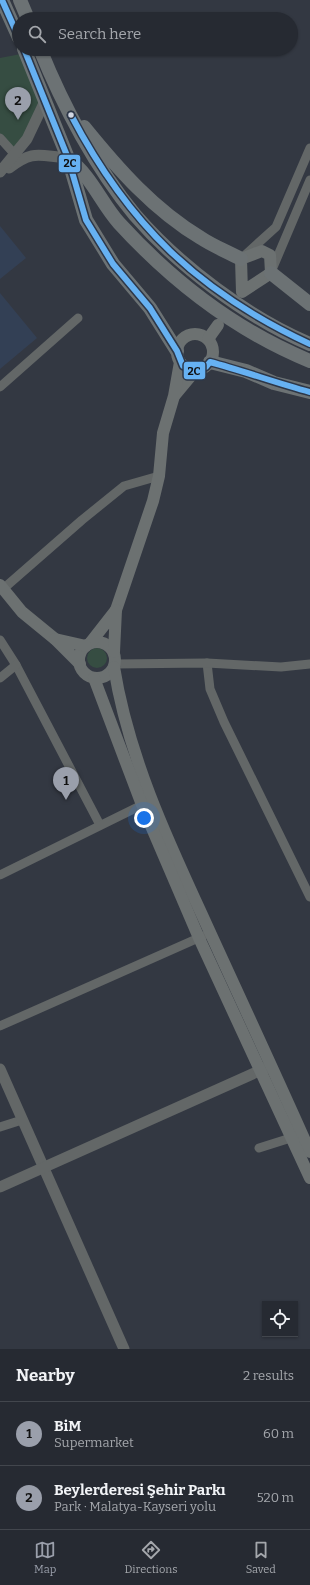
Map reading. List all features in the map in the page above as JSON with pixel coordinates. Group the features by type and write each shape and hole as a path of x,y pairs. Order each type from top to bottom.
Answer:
{"highway":[{"path":"2,0 12,22"},
{"path":"20,0 25,12"},
{"path":"27,56 68,158 86,220 113,264 150,308 178,356"},
{"path":"43,56 64,102 90,151 135,215 186,265 222,292 254,315 288,335 310,344"},
{"path":"64,102 114,164 159,208 200,238 241,259"},
{"path":"68,158 78,166 118,222 162,264 211,306 286,351 310,361"},
{"path":"271,273 310,304"},
{"path":"210,362 246,371 274,383 310,392"}],"main road":[{"path":"262,251 270,255 271,273 242,292 241,259 262,251"},
{"path":"208,339 218,325"},
{"path":"147,802 120,703 114,661 116,610 153,501 159,476 163,433 174,396 181,341 191,335 202,336 208,339 213,350 210,362 206,367 195,371 174,396"},
{"path":"178,356 189,369 195,371"},
{"path":"2,587 22,612 56,639 80,664 84,672 94,678 205,935 297,1136 310,1178"},
{"path":"80,664 80,654 116,610"},
{"path":"56,639 88,644 104,642 114,661"},
{"path":"94,678 107,675 114,661"},
{"path":"297,1136 310,1152"}],"street":[{"path":"0,173 17,157 45,101"},
{"path":"0,138 17,157"},
{"path":"241,259 276,227 310,148"},
{"path":"17,157 36,154 68,158"},
{"path":"271,273 310,180"},
{"path":"0,387 78,318"},
{"path":"2,587 124,486 159,476"},
{"path":"0,640 16,665 100,825"},
{"path":"114,661 282,667 310,664"},
{"path":"207,664 210,689 224,722 310,897"},
{"path":"0,678 16,665"},
{"path":"0,875 147,802"},
{"path":"0,1026 205,935"},
{"path":"0,1187 265,1068"},
{"path":"0,1070 124,1349"},
{"path":"0,1127 22,1120"},
{"path":"259,1148 297,1136"}],"shaded area":[{"path":"0,226 26,258 0,279"},
{"path":"0,293 37,338 0,369"}],"green space":[{"path":"12,56 27,56 45,101 15,154 0,138 0,58"},
{"path":"97,648 104,651 107,658 104,665 97,668 90,665 87,658 90,651"}],"transit line":[{"name":"2C","path":"2,0 12,22"},
{"name":"2C","path":"27,56 68,158 86,220 113,264 150,308 177,351 183,366 195,371 206,367 210,362 310,392"},
{"name":"2C","path":"71,115 93,154 117,189 142,222 170,251 200,277 233,302 270,324 310,344"}],"place":[{"name":"Beylerderesi Şehir Parkı","path":"18,120"},
{"name":"BiM","path":"66,800"}]}
